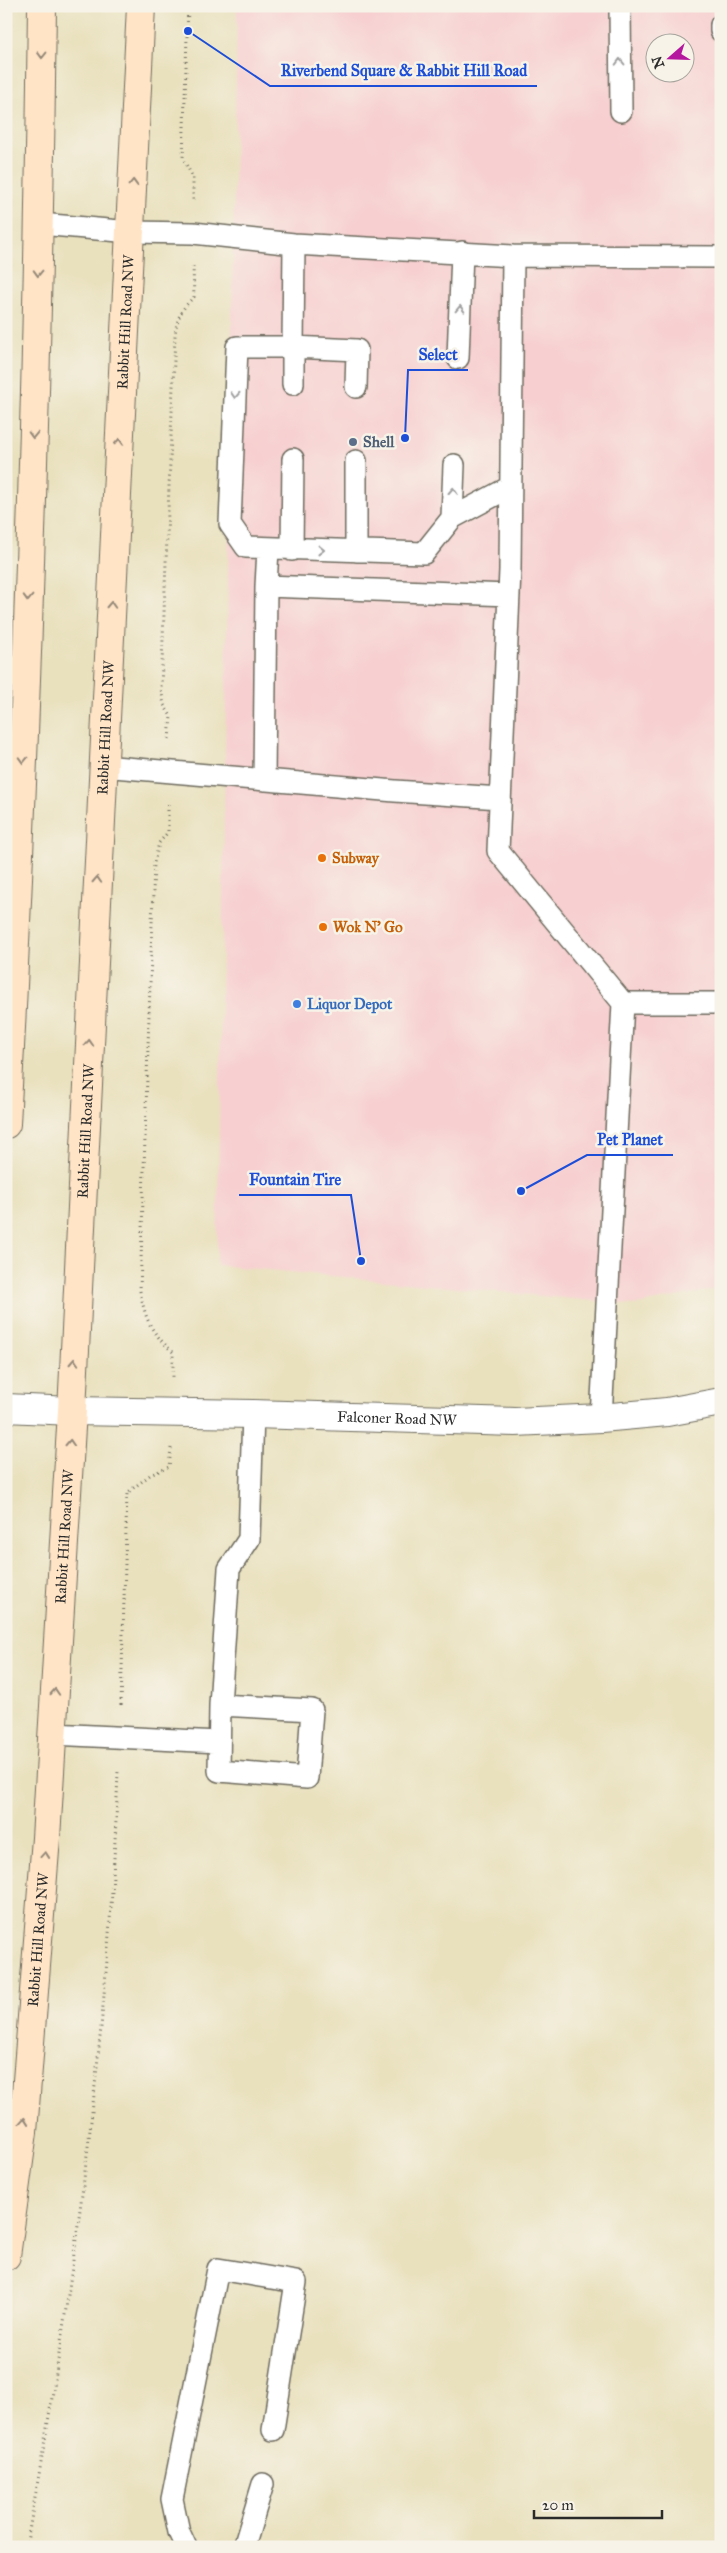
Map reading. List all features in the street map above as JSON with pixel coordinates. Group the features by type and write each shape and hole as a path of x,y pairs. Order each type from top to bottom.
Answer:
{"main road":[{"path":"6,1124 20,852 40,224 42,6"},
{"name":"Rabbit Hill Road NW","path":"6,2256 23,2132 52,1734 72,1411 102,766 131,232 141,6"}],"street":[{"name":"Falconer Road NW","path":"6,1408 515,1422 601,1418 667,1412 721,1402"}],"lane":[{"path":"620,6 621,111"},
{"path":"721,25 721,31"},
{"path":"40,224 131,232 193,233 294,244 512,256 721,258"},
{"path":"293,384 294,244"},
{"path":"458,358 462,252"},
{"path":"512,256 509,595 498,851 623,1003 601,1418"},
{"path":"356,388 357,350 237,347 230,524 246,548 424,553 452,518 510,488"},
{"path":"292,550 293,459"},
{"path":"356,461 356,551"},
{"path":"452,518 454,465"},
{"path":"264,780 268,549"},
{"path":"266,586 509,595"},
{"path":"102,766 500,798"},
{"path":"623,1003 721,1003"},
{"path":"220,1705 312,1710 306,1778 219,1771 220,1705 229,1568 250,1539 253,1414"},
{"path":"52,1734 219,1742"},
{"path":"186,2547 179,2532 172,2499 218,2269 296,2282 273,2430"},
{"path":"244,2547 263,2484"}],"path":[{"path":"26,2547 65,2320 88,2146 104,1995 120,1737 127,1493 150,1475 169,1467 173,1412 173,1352 154,1335 145,1313 140,1290 154,862 160,842 168,832 168,772 171,716 164,705 161,689 175,335 177,319 184,306 194,296 193,178 183,158 188,6"}],"shaded area":[{"path":"237,6 721,6 721,1288 636,1305 217,1265"}],"place":[{"name":"Riverbend Square & Rabbit Hill Road","path":"188,31"},
{"name":"Select","path":"405,438"},
{"name":"Shell","path":"353,442"},
{"name":"Subway","path":"322,858"},
{"name":"Wok N' Go","path":"323,927"},
{"name":"Liquor Depot","path":"297,1004"},
{"name":"Pet Planet","path":"521,1191"},
{"name":"Fountain Tire","path":"361,1261"}]}
